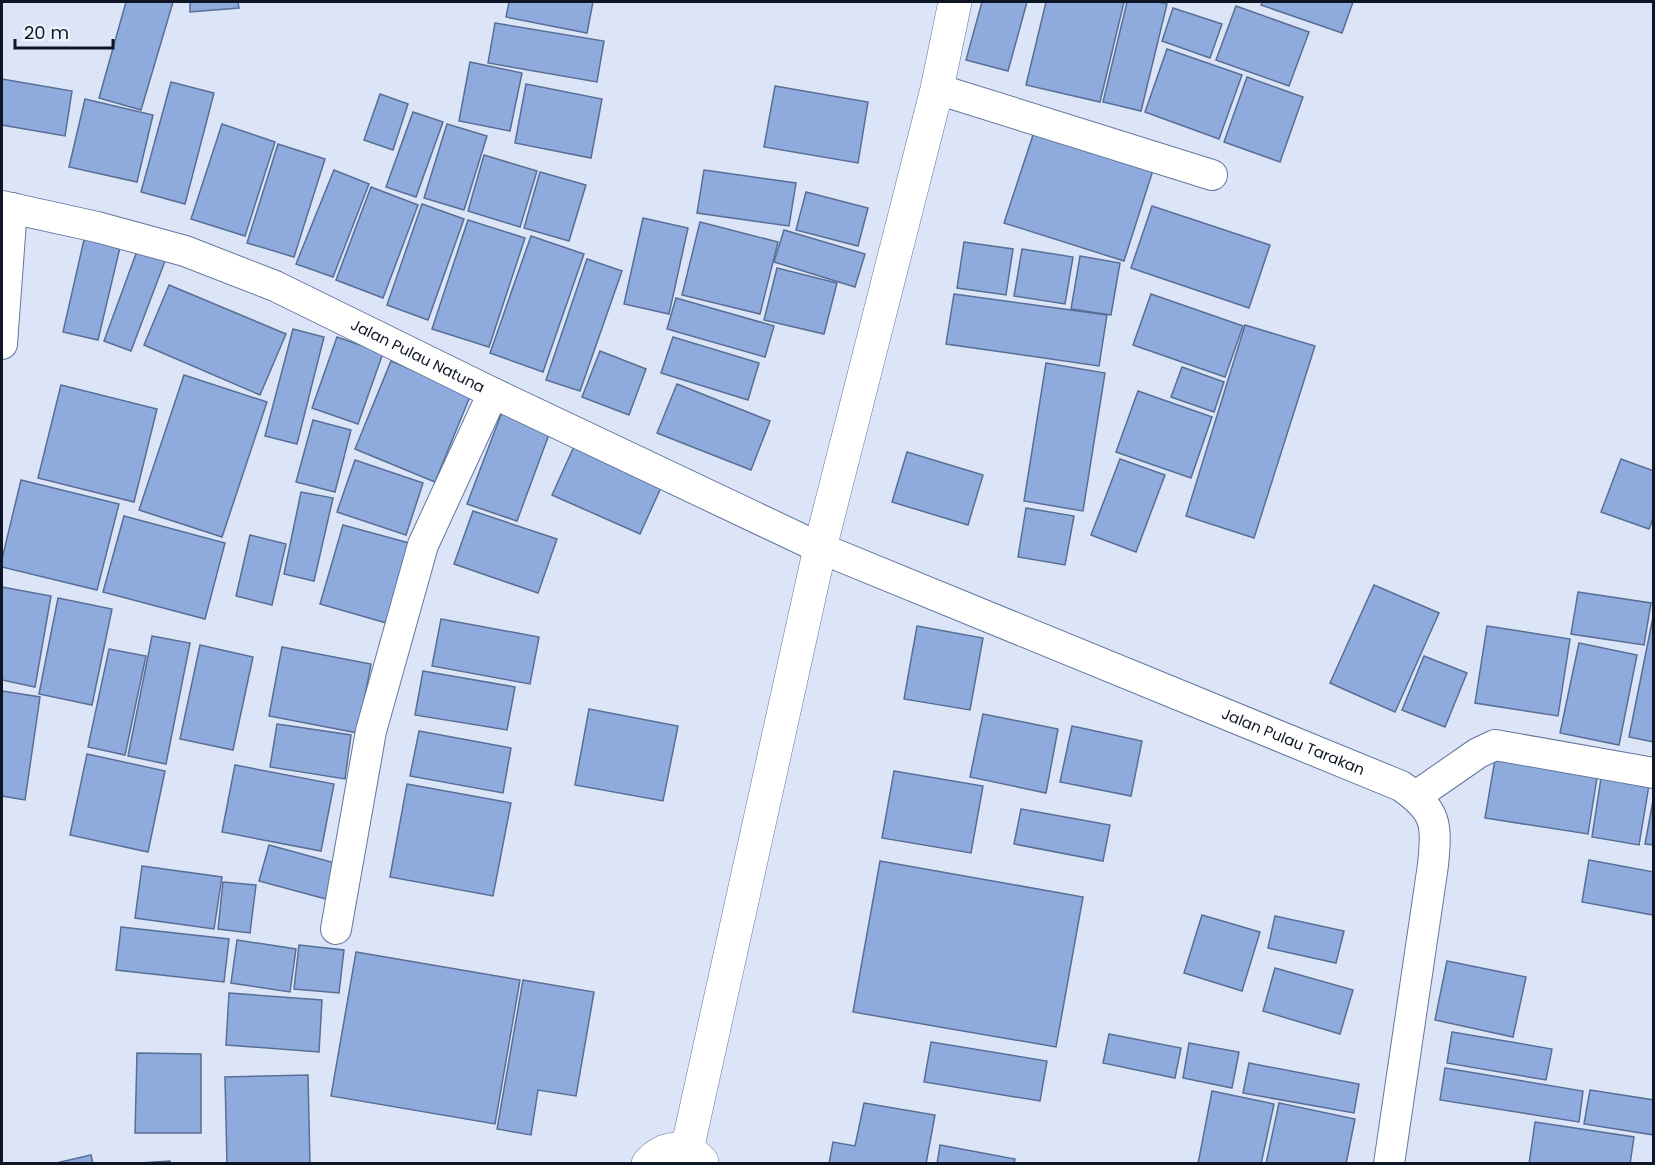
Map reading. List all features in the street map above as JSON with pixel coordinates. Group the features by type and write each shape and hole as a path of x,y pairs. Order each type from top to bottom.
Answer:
{"highway":[{"path":"648,1164 656,1155 665,1150 695,1157 820,548 937,89 956,2"}],"street":[{"path":"937,89 1212,175"},
{"path":"2,344 7,207"},
{"name":"Jalan Pulau Natuna","path":"7,207 97,227 185,251 275,286 493,393 820,548"},
{"path":"336,929 371,731 423,545 493,393"},
{"name":"Jalan Pulau Tarakan","path":"820,548 1379,776 1401,786 1426,806 1432,820 1435,847 1389,1164"},
{"path":"1416,796 1478,753 1495,745 1653,773"}],"building":[{"path":"126,2 173,2 141,110 99,98"},
{"path":"190,2 238,2 239,8 190,12"},
{"path":"509,2 593,2 587,33 506,17"},
{"path":"982,2 1027,2 1008,71 966,60"},
{"path":"1046,2 1124,2 1100,102 1026,85"},
{"path":"1127,2 1167,4 1141,111 1103,102"},
{"path":"1262,2 1353,2 1342,33 1261,5"},
{"path":"1236,6 1309,32 1289,86 1216,60"},
{"path":"1173,8 1222,24 1210,58 1162,41"},
{"path":"495,23 604,41 597,82 488,63"},
{"path":"1167,49 1242,75 1219,139 1145,112"},
{"path":"470,62 522,73 510,131 459,121"},
{"path":"1247,77 1303,97 1280,162 1224,142"},
{"path":"2,79 72,91 65,136 2,125"},
{"path":"171,82 214,93 185,204 141,192"},
{"path":"526,84 602,99 591,158 515,143"},
{"path":"775,86 868,102 858,163 764,147"},
{"path":"380,94 408,104 393,150 364,140"},
{"path":"85,99 153,115 137,182 69,167"},
{"path":"413,112 443,122 416,197 386,187"},
{"path":"222,124 275,142 245,236 191,219"},
{"path":"447,124 487,136 464,210 424,198"},
{"path":"1035,129 1154,167 1124,261 1004,223"},
{"path":"278,144 325,159 294,257 247,243"},
{"path":"484,155 537,171 520,227 468,211"},
{"path":"334,170 369,184 333,277 296,264"},
{"path":"704,170 796,183 789,226 697,213"},
{"path":"540,172 586,185 569,241 524,228"},
{"path":"371,187 418,205 383,298 336,280"},
{"path":"806,192 868,208 858,246 796,230"},
{"path":"422,204 464,219 428,320 387,305"},
{"path":"1152,206 1270,245 1249,308 1131,268"},
{"path":"643,218 688,228 669,314 624,304"},
{"path":"468,220 525,238 489,347 432,329"},
{"path":"700,222 778,242 760,314 682,295"},
{"path":"784,230 865,254 855,287 774,262"},
{"path":"86,231 122,239 98,340 63,332"},
{"path":"531,236 584,254 543,372 490,353"},
{"path":"964,242 1013,249 1006,295 957,288"},
{"path":"1022,249 1073,257 1065,304 1014,296"},
{"path":"137,251 165,261 131,351 104,341"},
{"path":"1080,256 1120,263 1111,315 1071,309"},
{"path":"587,259 622,271 580,391 546,380"},
{"path":"777,268 837,283 824,334 764,320"},
{"path":"169,285 286,334 260,395 144,345"},
{"path":"954,294 1107,315 1099,366 946,344"},
{"path":"1151,294 1243,326 1225,377 1133,345"},
{"path":"676,298 774,326 765,357 667,329"},
{"path":"1245,325 1315,346 1254,538 1186,516"},
{"path":"293,329 324,337 297,444 265,436"},
{"path":"337,337 383,353 358,424 312,408"},
{"path":"673,337 759,363 748,400 661,373"},
{"path":"600,351 646,369 629,415 582,397"},
{"path":"391,361 471,394 435,482 355,449"},
{"path":"1046,363 1105,373 1083,511 1024,501"},
{"path":"1182,367 1224,382 1214,412 1171,397"},
{"path":"184,375 267,402 222,537 139,510"},
{"path":"677,384 770,421 751,470 657,433"},
{"path":"61,385 157,409 134,502 38,478"},
{"path":"1138,391 1212,417 1191,478 1116,452"},
{"path":"502,412 551,429 517,521 467,504"},
{"path":"313,420 351,430 335,492 296,482"},
{"path":"576,442 664,481 640,534 552,495"},
{"path":"907,452 983,475 968,525 892,502"},
{"path":"1120,459 1165,475 1136,552 1091,535"},
{"path":"1621,459 1654,471 1654,516 1649,529 1601,512"},
{"path":"355,460 423,483 406,535 337,512"},
{"path":"21,480 119,504 97,590 2,567"},
{"path":"301,492 333,498 314,581 284,574"},
{"path":"1026,508 1074,516 1065,565 1018,557"},
{"path":"473,511 557,539 538,593 454,564"},
{"path":"124,516 225,543 205,619 103,592"},
{"path":"343,525 413,544 390,624 320,604"},
{"path":"250,535 286,544 272,605 236,596"},
{"path":"1374,585 1439,613 1395,712 1330,683"},
{"path":"2,587 51,596 35,687 2,680"},
{"path":"1578,592 1651,603 1644,645 1571,634"},
{"path":"58,598 112,609 92,705 39,694"},
{"path":"1654,612 1654,742 1629,737"},
{"path":"441,619 539,637 530,684 432,666"},
{"path":"917,626 983,638 970,710 904,699"},
{"path":"1487,626 1570,639 1558,716 1475,703"},
{"path":"152,636 190,643 166,764 128,756"},
{"path":"1579,643 1637,655 1619,745 1560,733"},
{"path":"200,645 253,657 233,750 180,739"},
{"path":"282,647 371,664 358,733 269,716"},
{"path":"109,649 146,656 125,755 88,747"},
{"path":"1424,656 1467,673 1445,727 1402,710"},
{"path":"423,671 515,687 507,730 415,715"},
{"path":"2,691 40,697 25,800 2,796"},
{"path":"589,709 678,726 663,801 575,785"},
{"path":"983,714 1058,729 1046,793 970,777"},
{"path":"277,724 351,735 345,779 270,767"},
{"path":"1072,726 1142,741 1131,796 1060,782"},
{"path":"419,731 511,748 503,793 410,776"},
{"path":"1497,748 1599,765 1588,834 1485,818"},
{"path":"87,754 165,771 148,852 70,835"},
{"path":"235,765 334,784 321,851 222,832"},
{"path":"1603,765 1651,773 1639,845 1592,837"},
{"path":"894,771 983,786 971,853 882,838"},
{"path":"407,784 511,803 493,896 390,877"},
{"path":"1654,795 1654,845 1645,844"},
{"path":"1021,809 1110,825 1103,861 1014,844"},
{"path":"269,845 335,863 326,899 259,881"},
{"path":"1589,860 1654,872 1653,915 1582,902"},
{"path":"880,861 1083,897 1056,1047 853,1012"},
{"path":"142,866 222,877 214,929 135,918"},
{"path":"223,882 256,885 250,933 218,929"},
{"path":"1202,915 1260,932 1242,991 1184,973"},
{"path":"1275,916 1344,931 1336,963 1268,948"},
{"path":"121,927 229,939 224,982 116,970"},
{"path":"237,940 296,949 290,992 231,983"},
{"path":"299,945 344,950 339,993 294,989"},
{"path":"356,952 520,980 495,1124 331,1096"},
{"path":"1447,961 1526,977 1513,1037 1435,1020"},
{"path":"1275,968 1353,990 1340,1034 1263,1011"},
{"path":"523,980 594,992 576,1096 538,1090 531,1135 497,1129"},
{"path":"229,993 322,1000 319,1052 226,1045"},
{"path":"1452,1032 1552,1049 1546,1080 1447,1063"},
{"path":"1109,1034 1181,1048 1175,1078 1103,1063"},
{"path":"931,1042 1047,1061 1040,1101 924,1082"},
{"path":"1189,1043 1239,1052 1232,1088 1183,1078"},
{"path":"137,1053 201,1054 201,1133 135,1133"},
{"path":"1249,1063 1359,1084 1354,1113 1243,1093"},
{"path":"1445,1068 1583,1091 1579,1122 1440,1100"},
{"path":"308,1075 310,1164 227,1164 225,1077"},
{"path":"1590,1090 1654,1100 1654,1135 1584,1124"},
{"path":"1212,1091 1274,1104 1261,1164 1198,1164"},
{"path":"864,1103 935,1115 926,1164 829,1164 833,1142 855,1146"},
{"path":"1279,1103 1355,1119 1346,1164 1266,1164"},
{"path":"1535,1122 1634,1137 1630,1164 1529,1164"},
{"path":"940,1145 1015,1159 1014,1164 937,1164"},
{"path":"91,1155 93,1164 52,1164"},
{"path":"170,1161 170,1164 123,1164"}]}
